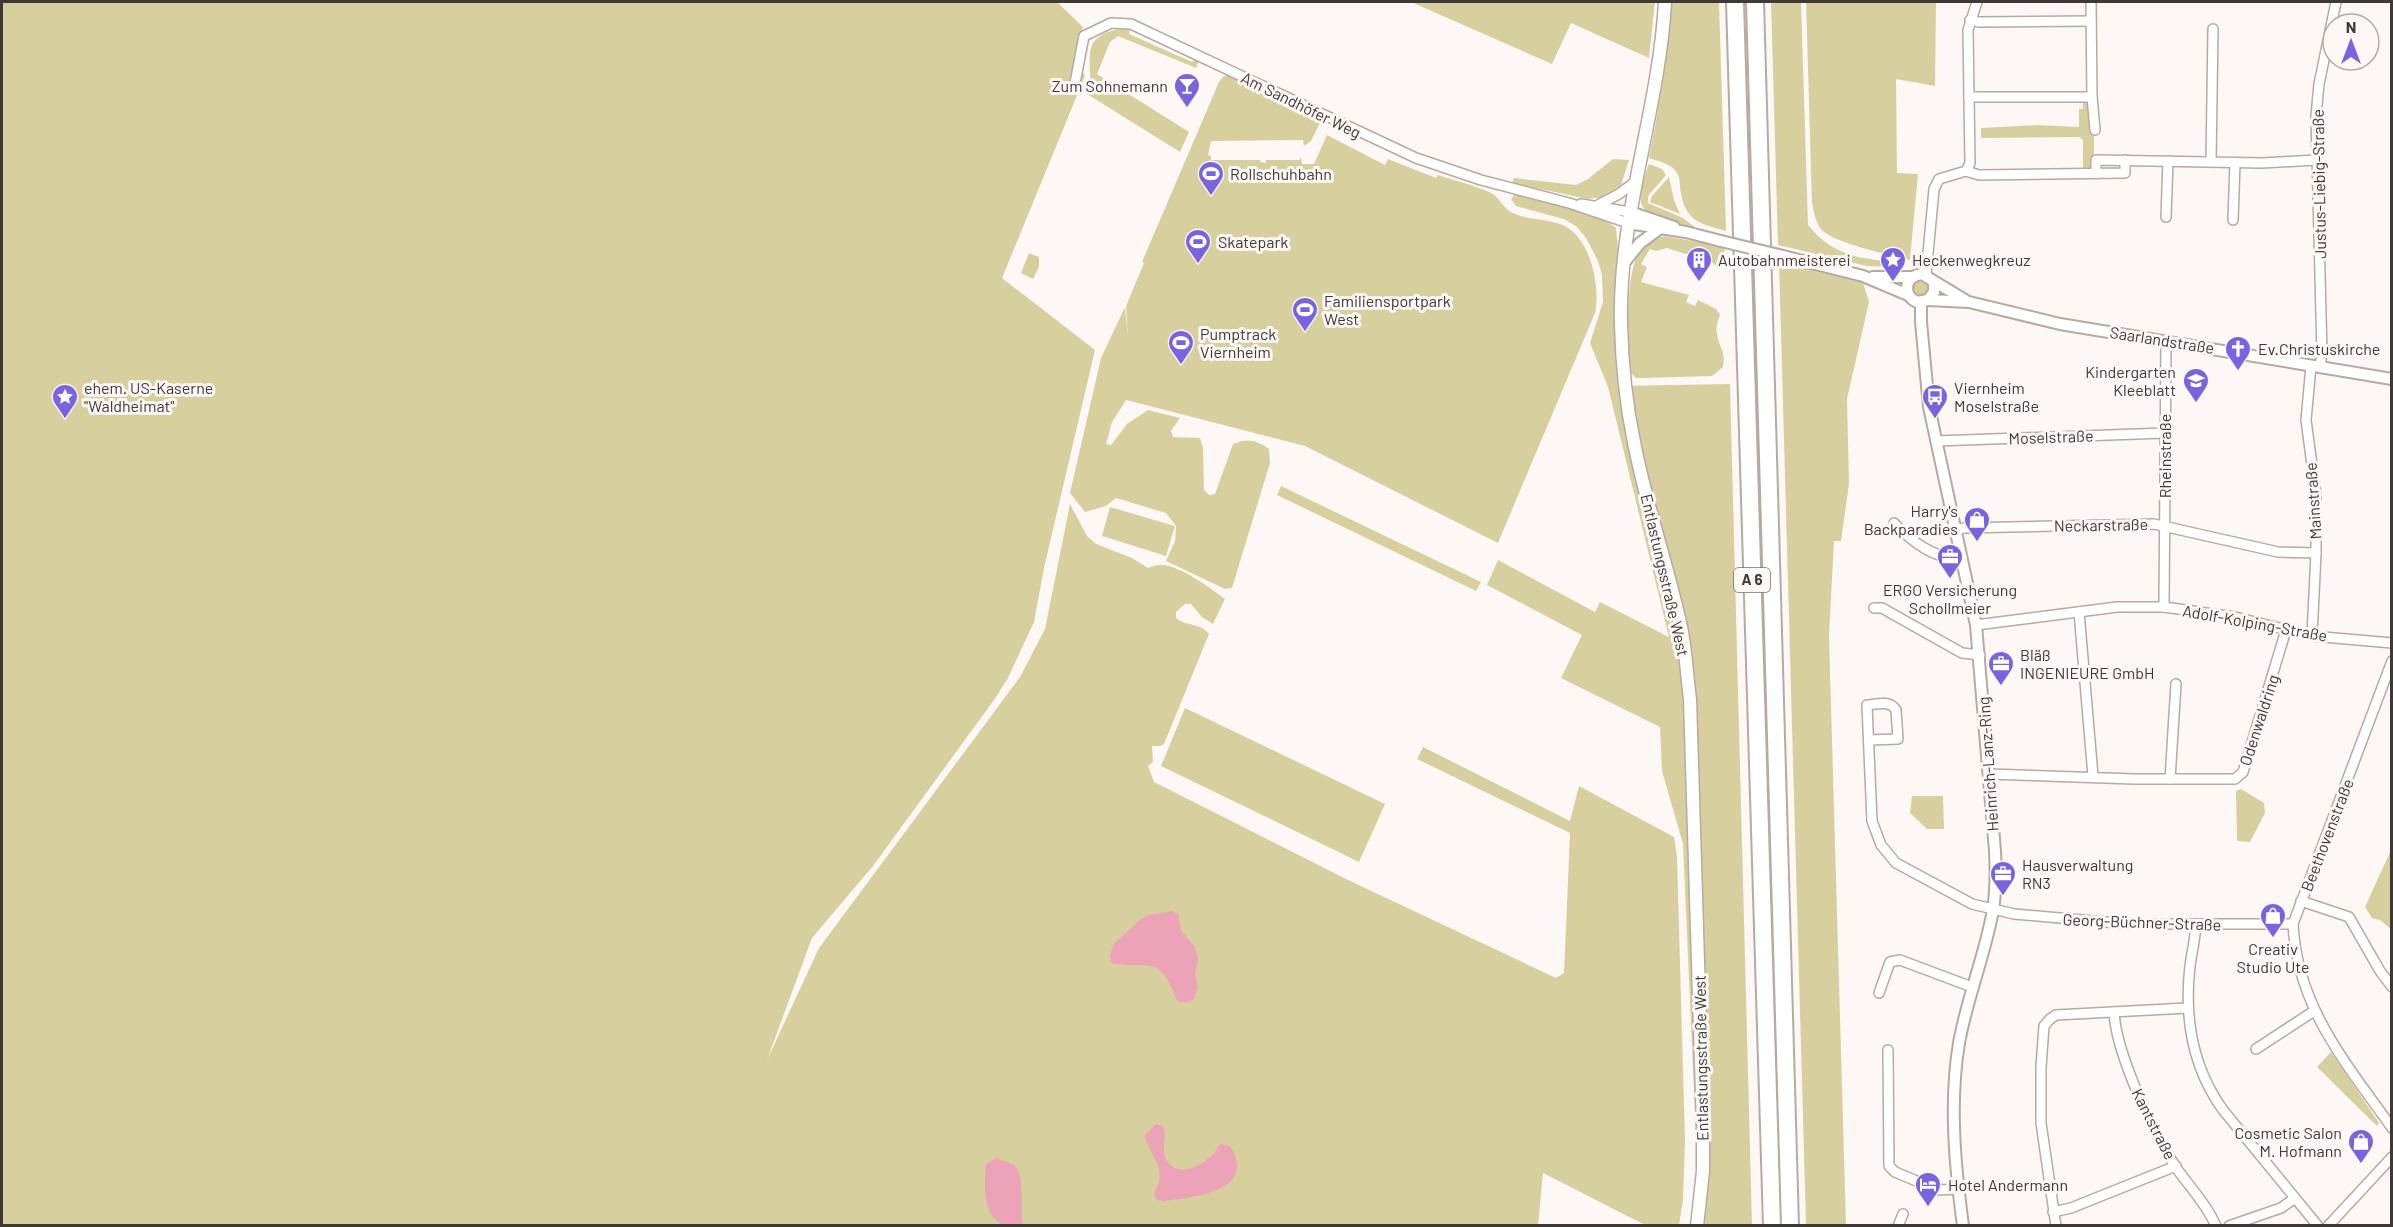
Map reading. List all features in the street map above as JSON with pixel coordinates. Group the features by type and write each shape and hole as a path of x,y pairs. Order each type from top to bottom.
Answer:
{"highway":[{"name":"A 6","path":"1735,2 1772,1226"},
{"name":"A 6","path":"1755,2 1790,1226"}],"main road":[{"name":"Entlastungsstraße West","path":"1665,2 1660,58 1629,218 1623,264 1622,336 1625,382 1634,443 1682,632 1690,699 1703,1126 1703,1171 1697,1226"}],"street":[{"path":"1966,171 1970,162 1970,20 1977,2"},
{"path":"2091,2 2092,97 2095,130"},
{"name":"Justus-Liebig-Straße","path":"2315,366 2322,343 2316,116 2319,84 2336,2"},
{"path":"1970,20 1979,22 2091,21"},
{"name":"Am Sandhöfer Weg","path":"1075,83 1084,36 1111,23 1131,24 1407,154 1481,180 1863,276"},
{"path":"2211,162 2213,29"},
{"path":"1969,97 2092,97"},
{"path":"1863,276 1908,295 1914,301 1925,301 1934,292 1930,279 1934,189 1939,179 1966,171 1979,175 2096,173 2096,160 2235,162 2316,160"},
{"path":"2166,217 2168,161"},
{"path":"2233,220 2235,162"},
{"path":"1598,206 1636,181"},
{"name":"Am Sandhöfer Weg","path":"1569,203 1598,206 1659,230 1686,232"},
{"path":"1623,264 1640,243 1659,230"},
{"path":"1863,276 1912,277 1919,274 1930,279"},
{"path":"1908,295 1907,285 1912,277"},
{"name":"Saarlandstraße","path":"1930,279 1969,302"},
{"name":"Saarlandstraße","path":"1925,301 1969,302 2060,324 2391,379"},
{"name":"Heinrich-Lanz-Ring","path":"1925,301 1929,403 1976,625 1980,655 1995,851 1996,878 1993,910 1959,1044 1956,1077 1956,1166 1963,1226"},
{"name":"Rheinstraße","path":"2164,607 2166,341"},
{"name":"Mainstraße","path":"2312,636 2316,495 2306,420 2315,366"},
{"name":"Moselstraße","path":"1936,441 2165,433"},
{"path":"1894,523 1907,537 1943,557 1951,559 1962,557"},
{"name":"Neckarstraße","path":"1955,530 2154,524 2278,552 2316,553"},
{"name":"Adolf-Kolping-Straße","path":"1976,625 2117,608 2164,607 2235,617 2312,636 2391,643"},
{"path":"1874,608 1882,608 1962,653 1980,655"},
{"path":"2079,612 2093,776"},
{"name":"Odenwaldring","path":"1988,774 2235,779 2243,772 2286,630"},
{"name":"Beethovenstraße","path":"2391,661 2293,924 2297,959 2314,1011 2333,1044 2391,1128"},
{"path":"2170,779 2176,684"},
{"name":"Georg-Büchner-Straße","path":"1869,740 1898,739 1894,706 1867,705 1872,822 1881,845 1896,863 1972,904 1993,910 2034,916 2108,922 2196,925 2293,924"},
{"path":"2301,901 2349,916 2391,987"},
{"path":"2196,925 2187,1008 2194,1051 2210,1092 2318,1226"},
{"path":"1879,993 1890,962 1900,960 1972,987"},
{"path":"2056,1226 2041,1123 2044,1026 2056,1015 2187,1008"},
{"path":"2256,1049 2314,1011"},
{"name":"Kantstraße","path":"2114,1012 2132,1079 2151,1122 2176,1166 2216,1226"},
{"path":"1888,1050 1889,1166 1895,1172 1938,1190 1958,1189"},
{"path":"2328,1226 2391,1157"},
{"path":"2053,1212 2071,1208 2176,1166"},
{"path":"2229,1226 2281,1208 2295,1198"},
{"path":"1898,1226 1903,1214"}],"shaded area":[{"path":"2,2 1057,2 1083,27 1075,57 1085,76 1002,278 1095,350 1044,568 1034,622 1008,678 994,700 873,866 812,938 767,1060 819,948 1020,677 1045,629 1070,504 1087,536 1096,544 1132,558 1148,568 1160,565 1177,569 1195,578 1225,599 1213,624 1202,617 1191,604 1185,604 1176,612 1176,618 1180,621 1201,628 1209,634 1164,744 1152,746 1153,762 1148,766 1154,782 1348,880 1556,978 1564,973 1570,833 1417,759 1423,747 1570,821 1579,786 1674,837 1677,857 1685,1141 1683,1200 1679,1225 1645,1225 1543,1173 1538,1226 2,1225"},
{"path":"1411,2 1655,2 1649,58 1571,23 1552,64"},
{"path":"1670,2 1719,2 1726,231 1694,218 1685,207 1676,172 1666,164 1649,158 1666,61"},
{"path":"1771,2 1801,2 1808,225 1837,250 1859,257 1898,262 1898,267 1867,266 1778,245"},
{"path":"1806,2 1936,2 1935,86 1896,79 1897,173 1918,174 1910,260 1837,239 1821,229 1816,220 1812,203"},
{"path":"1120,29 1130,30 1129,34 1192,62 1195,59 1199,61 1196,68 1118,36 1110,42 1097,74 1189,132 1180,152 1087,94 1090,84 1092,46 1106,33"},
{"name":"Familiensportpark West","path":"1232,75 1316,116 1320,123 1311,141 1304,146 1303,140 1211,141 1208,155 1211,156 1211,160 1260,160 1266,163 1266,160 1299,160 1301,157 1302,164 1314,164 1327,135 1385,165 1388,159 1436,178 1438,175 1485,190 1516,214 1560,224 1579,238 1586,249 1596,289 1595,313 1498,543 1305,446 1126,400 1112,422 1106,444 1111,445 1127,424 1148,410 1180,418 1171,431 1173,437 1200,438 1203,447 1204,490 1209,495 1215,494 1233,444 1252,441 1269,449 1270,463 1232,588 1225,589 1166,561 1175,541 1176,526 1166,513 1116,498 1106,506 1085,512 1070,493 1101,358 1125,307 1128,338 1126,306 1144,263 1142,262 1219,82 1224,76"},
{"path":"2083,101 2089,105 2089,130 2094,130 2094,165 2090,170 2083,170 2083,140 2079,137 1981,138 1981,128 2038,125 2079,127 2079,109 2083,109"},
{"path":"1613,159 1629,160 1621,185 1606,197 1587,199 1512,183 1514,178 1576,185 1588,179"},
{"path":"1649,164 1662,169 1666,175 1648,196 1648,203 1683,218 1696,228 1705,231 1662,220 1647,212 1640,197 1643,179"},
{"path":"1669,177 1680,214 1650,202 1652,196"},
{"path":"1515,194 1583,211 1616,228 1618,248 1614,318 1619,386 1730,384 1752,1225 1700,1225 1683,844 1662,771 1660,727 1561,678 1582,635 1487,585 1498,560 1595,612 1600,602 1669,637 1608,387 1590,343 1603,302 1602,275 1598,261 1586,238 1577,227 1564,219 1516,206 1511,199"},
{"path":"1665,236 1724,249 1727,260 1718,269 1713,263 1667,248 1656,251 1650,249 1641,264 1647,267 1641,282 1689,295 1686,302 1695,306 1698,300 1716,309 1720,315 1716,332 1724,361 1723,367 1712,376 1636,378 1630,372 1628,306 1633,270 1637,255 1644,245"},
{"path":"1029,253 1039,257 1039,267 1033,279 1021,273"},
{"path":"1779,262 1863,283 1869,302 1847,399 1849,484 1841,541 1834,541 1829,635 1846,1225 1806,1225"},
{"path":"1920,279 1929,283 1929,292 1922,298 1915,296 1911,290 1912,284"},
{"path":"1281,486 1481,582 1476,591 1277,495"},
{"path":"1110,507 1175,526 1166,556 1102,536"},
{"path":"1185,708 1385,804 1359,862 1161,766"},
{"path":"2241,789 2264,803 2265,813 2250,842 2237,841 2236,791"},
{"path":"1912,796 1943,796 1944,829 1927,829 1910,813"},
{"path":"2391,850 2391,929 2380,920 2372,918 2365,907"},
{"path":"1172,911 1178,914 1181,931 1195,947 1198,959 1195,975 1198,987 1194,999 1185,1003 1177,1001 1171,985 1158,969 1152,966 1111,963 1110,955 1114,944 1141,919 1149,915"},
{"path":"2331,1052 2379,1123 2377,1126 2317,1067"},
{"path":"1156,1124 1163,1126 1166,1159 1171,1166 1179,1169 1195,1167 1203,1163 1220,1144 1230,1146 1237,1161 1236,1173 1229,1183 1205,1194 1164,1201 1157,1200 1154,1195 1159,1181 1159,1169 1145,1135"},
{"path":"996,1158 1014,1165 1018,1170 1023,1225 1004,1225 997,1221 988,1207 985,1190 986,1164"}],"place":[{"name":"Zum Sohnemann","path":"1187,109"},
{"name":"Rollschuhbahn","path":"1211,197"},
{"name":"Skatepark","path":"1198,265"},
{"name":"Autobahnmeisterei","path":"1699,283"},
{"name":"Heckenwegkreuz","path":"1893,283"},
{"name":"Familiensportpark West","path":"1305,333"},
{"name":"Pumptrack Viernheim","path":"1181,366"},
{"name":"Ev.Christuskirche","path":"2238,372"},
{"name":"Kindergarten Kleeblatt","path":"2196,404"},
{"name":"ehem. US-Kaserne \"Waldheimat\"","path":"65,420"},
{"name":"Viernheim Moselstraße","path":"1935,420"},
{"name":"Harry's Backparadies","path":"1977,543"},
{"name":"ERGO Versicherung Schollmeier","path":"1950,580"},
{"name":"Bläß INGENIEURE GmbH","path":"2001,687"},
{"name":"Hausverwaltung RN3","path":"2003,897"},
{"name":"Creativ Studio Ute","path":"2273,939"},
{"name":"Cosmetic Salon M. Hofmann","path":"2361,1165"},
{"name":"Hotel Andermann","path":"1928,1208"}]}
